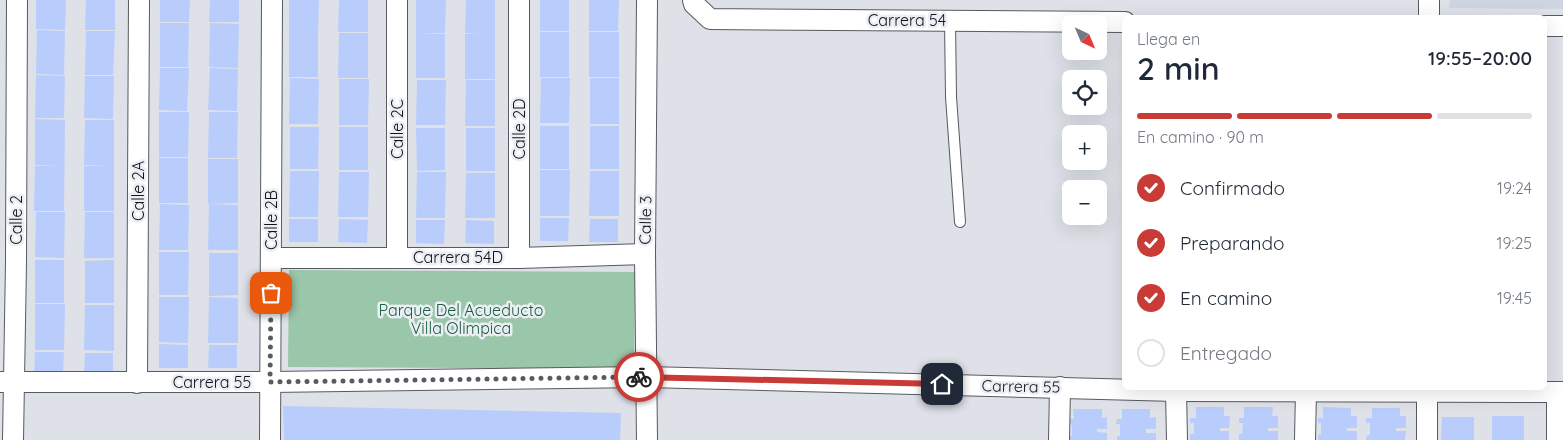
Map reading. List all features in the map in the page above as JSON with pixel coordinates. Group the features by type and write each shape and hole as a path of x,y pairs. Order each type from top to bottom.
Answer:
{"street":[{"path":"0,0 17,0"},
{"name":"Calle 2","path":"13,440 7,382 8,129 17,0"},
{"name":"Calle 2A","path":"138,382 140,0"},
{"name":"Calle 2B","path":"270,440 272,0"},
{"name":"Calle 2C","path":"397,0 397,257"},
{"name":"Calle 2D","path":"519,0 519,258"},
{"name":"Calle 3","path":"647,0 645,254 647,440"},
{"path":"1429,0 1429,15"},
{"name":"Carrera 54","path":"694,2 710,19 1122,22"},
{"path":"1547,26 1563,26"},
{"name":"Carrera 54D","path":"271,258 519,258 645,254"},
{"name":"Carrera 55","path":"7,382 270,382 647,377 1122,389"},
{"path":"1059,440 1060,387"},
{"name":"Carrera 55","path":"1147,390 1560,392"},
{"path":"1426,440 1427,390"},
{"path":"1176,391 1177,440"},
{"path":"1305,440 1306,391"},
{"path":"1557,440 1560,392"}],"lane":[{"path":"950,21 951,97 960,222"}],"shaded area":[{"path":"1450,0 1563,0 1563,9 1449,8"}],"green space":[{"name":"Parque Del Acueducto Villa Olimpica","path":"289,270 635,272 634,369 288,367"}],"building":[{"path":"36,0 66,0 65,30 36,29"},
{"path":"86,0 115,0 115,30 85,30"},
{"path":"160,0 190,0 189,22 160,22"},
{"path":"210,0 239,0 239,22 209,22"},
{"path":"289,0 319,0 318,32 289,32"},
{"path":"339,0 368,0 368,32 338,32"},
{"path":"416,0 446,0 445,33 416,33"},
{"path":"466,0 495,0 495,79 465,79 465,34 478,34 465,33"},
{"path":"540,0 569,0 569,31 540,31"},
{"path":"589,0 619,0 618,31 589,31"},
{"path":"160,23 189,23 188,67 160,67"},
{"path":"210,23 239,24 238,68 209,67"},
{"path":"37,30 65,31 64,75 36,74"},
{"path":"86,31 115,31 113,75 85,75"},
{"path":"289,32 318,32 318,77 289,77"},
{"path":"540,32 569,32 569,77 540,77"},
{"path":"589,32 619,32 619,77 589,77"},
{"path":"339,33 368,33 368,78 338,78"},
{"path":"416,33 445,34 445,78 416,78"},
{"path":"160,68 189,68 187,111 159,110"},
{"path":"210,68 238,69 237,111 208,110"},
{"path":"36,75 65,76 64,118 35,118"},
{"path":"85,76 114,76 113,119 84,118"},
{"path":"290,78 319,79 318,124 289,124"},
{"path":"541,78 570,78 569,123 540,123"},
{"path":"590,78 619,78 619,124 590,124"},
{"path":"339,79 369,79 368,125 339,125"},
{"path":"417,80 446,80 445,125 416,125"},
{"path":"466,80 495,80 495,126 465,126"},
{"path":"159,112 189,112 188,157 159,157"},
{"path":"209,112 238,112 237,158 208,158"},
{"path":"35,119 65,120 64,211 34,211 35,166 59,166 35,165"},
{"path":"85,120 114,120 114,211 84,211 84,166 108,166 84,165"},
{"path":"540,126 569,126 569,169 540,169"},
{"path":"590,126 619,126 619,169 590,169"},
{"path":"290,127 319,127 318,169 290,169"},
{"path":"339,127 368,127 368,170 339,170"},
{"path":"416,128 445,128 445,170 417,171"},
{"path":"466,128 495,128 495,171 466,171"},
{"path":"159,158 188,158 188,203 159,203"},
{"path":"208,159 238,159 238,203 208,204"},
{"path":"540,170 570,170 569,216 540,216"},
{"path":"290,171 319,171 318,217 289,217"},
{"path":"590,171 619,171 619,216 589,216"},
{"path":"339,172 369,172 368,217 338,217"},
{"path":"417,172 446,172 445,218 416,218"},
{"path":"466,173 495,173 495,218 465,218"},
{"path":"160,204 189,205 188,250 159,250"},
{"path":"209,204 238,205 238,250 208,250"},
{"path":"36,212 65,212 64,258 35,257"},
{"path":"85,212 114,212 114,258 84,258"},
{"path":"540,218 569,218 568,241 540,241"},
{"path":"289,219 318,219 318,242 289,242"},
{"path":"339,219 368,220 367,243 338,242"},
{"path":"590,219 618,219 618,242 589,242"},
{"path":"416,220 445,220 444,244 416,243"},
{"path":"466,220 494,221 494,244 465,243"},
{"path":"159,252 189,252 188,295 159,295"},
{"path":"209,253 238,253 238,295 209,296"},
{"path":"35,260 64,260 64,303 35,303"},
{"path":"114,260 114,303 85,303 85,261"},
{"path":"159,297 189,297 188,343 159,342"},
{"path":"209,297 238,298 238,343 208,343"},
{"path":"35,304 65,304 64,350 35,350"},
{"path":"85,305 114,305 114,351 84,350"},
{"path":"159,344 188,345 188,368 159,368"},
{"path":"209,345 237,345 237,368 208,368"},
{"path":"35,352 64,352 63,376 34,375"},
{"path":"85,353 113,353 113,376 84,376"},
{"path":"283,406 621,413 620,440 284,440"},
{"path":"1196,407 1224,407 1224,416 1230,416 1229,428 1220,428 1220,431 1229,431 1229,440 1190,440 1190,434 1194,434 1194,423 1190,423 1190,418 1196,418"},
{"path":"1244,407 1273,407 1272,416 1278,416 1278,428 1268,428 1268,431 1278,431 1278,440 1239,440 1239,434 1242,434 1243,423 1239,423 1239,418 1244,418"},
{"path":"1323,407 1351,408 1351,416 1357,416 1357,428 1347,428 1347,431 1357,431 1357,440 1318,440 1318,435 1321,435 1321,423 1318,423 1318,418 1323,418"},
{"path":"1372,408 1400,408 1400,416 1406,416 1406,428 1396,428 1396,431 1406,431 1405,440 1366,440 1367,435 1370,435 1370,423 1366,423 1366,418 1372,418"},
{"path":"1073,409 1102,409 1102,418 1107,417 1107,429 1097,429 1097,432 1107,433 1107,440 1068,440 1068,436 1072,436 1072,425 1068,424 1068,419 1074,419"},
{"path":"1122,409 1150,409 1150,418 1156,417 1156,429 1146,429 1146,433 1156,433 1156,440 1117,440 1117,436 1120,436 1120,424 1116,424 1117,419 1122,419"},
{"path":"1492,416 1524,416 1524,440 1492,440"},
{"path":"1442,417 1474,417 1474,440 1441,440"}],"way so far":[{"path":"271,293 270,382 639,377"}],"route":[{"path":"639,377 942,384"}]}
